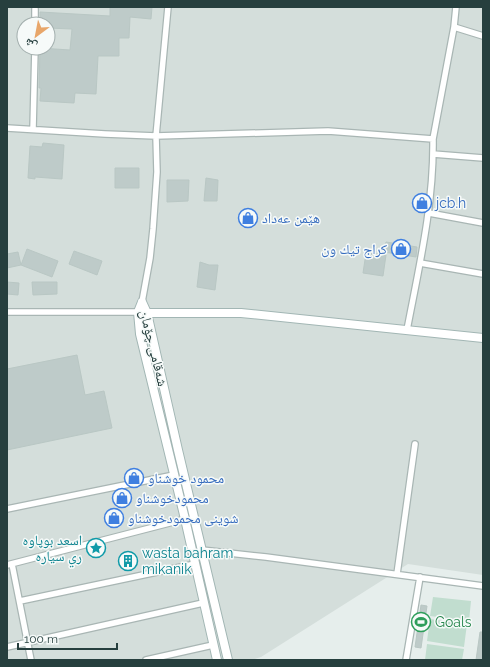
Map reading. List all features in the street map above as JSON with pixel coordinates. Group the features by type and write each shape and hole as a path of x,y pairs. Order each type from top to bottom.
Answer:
{"street":[{"path":"142,302 150,258 153,230 157,172 156,136 168,7"},
{"path":"407,330 429,213 433,139 454,27 456,7"},
{"path":"35,9 35,16"},
{"path":"454,27 483,36"},
{"path":"33,129 34,56"},
{"path":"7,128 156,136 328,131 433,139"},
{"path":"433,154 483,158"},
{"path":"429,213 483,223"},
{"path":"420,263 483,274"},
{"name":"شەقامی چۆمان","path":"142,302 138,312 140,334 185,519 217,660"},
{"name":"شەقامی چۆمان","path":"142,302 147,313 227,660"},
{"path":"7,312 241,313 483,338"},
{"path":"140,334 150,331"},
{"path":"397,574 415,444"},
{"path":"7,509 174,475"},
{"path":"31,660 29,642 20,601 10,565 185,519"},
{"path":"202,550 483,586"},
{"path":"20,601 195,564"},
{"path":"406,660 420,577"},
{"path":"7,647 203,603"},
{"path":"146,660 213,645"}],"shaded area":[{"path":"7,7 483,7 483,575 408,564 261,657 252,660 7,660"}],"green space":[{"path":"433,597 471,601 469,621 430,616"},
{"path":"430,619 467,624 464,647 427,641"},
{"path":"427,644 464,649 462,660 425,660"}],"building":[{"path":"110,7 152,7 151,19 130,17 129,38 119,38 119,56 98,56 96,94 75,93 74,103 40,101 40,56 56,56 56,49 70,50 72,29 56,28 56,16 40,16 40,12 110,16"},
{"path":"43,143 64,145 62,179 35,177 35,179 28,178 30,146 42,147"},
{"path":"115,168 139,168 139,188 115,188"},
{"path":"206,178 218,180 217,201 204,201"},
{"path":"167,180 189,180 188,201 167,202"},
{"name":"كراج تيك ون","path":"386,242 417,247 416,257 384,252"},
{"path":"27,249 58,261 52,277 21,265"},
{"path":"74,251 102,261 97,275 69,264"},
{"path":"18,252 21,265 7,268 7,254"},
{"path":"366,253 386,255 383,276 363,273"},
{"path":"200,262 209,265 218,265 215,290 197,287"},
{"path":"7,282 19,283 18,295 7,294"},
{"path":"32,282 57,282 57,294 33,295"},
{"path":"77,355 85,395 104,391 112,428 7,450 7,369"},
{"name":"wasta bahram mikanik","path":"131,556 133,564 126,567 124,558"},
{"path":"421,605 427,606 421,648 415,647"},
{"path":"480,632 483,632 483,660 476,660"}],"place":[{"name":"jcb.h","path":"422,203"},
{"name":"هێمن عەداد","path":"248,218"},
{"name":"كراج تيك ون","path":"401,249"},
{"name":"محمود خوشناو","path":"134,478"},
{"name":"محمودخوشناو","path":"122,498"},
{"name":"شوينى محمودخوشناو","path":"114,518"},
{"name":"اسعد بوپاوه ري سياره","path":"96,548"},
{"name":"wasta bahram mikanik","path":"128,561"},
{"name":"Goals","path":"421,622"}]}
